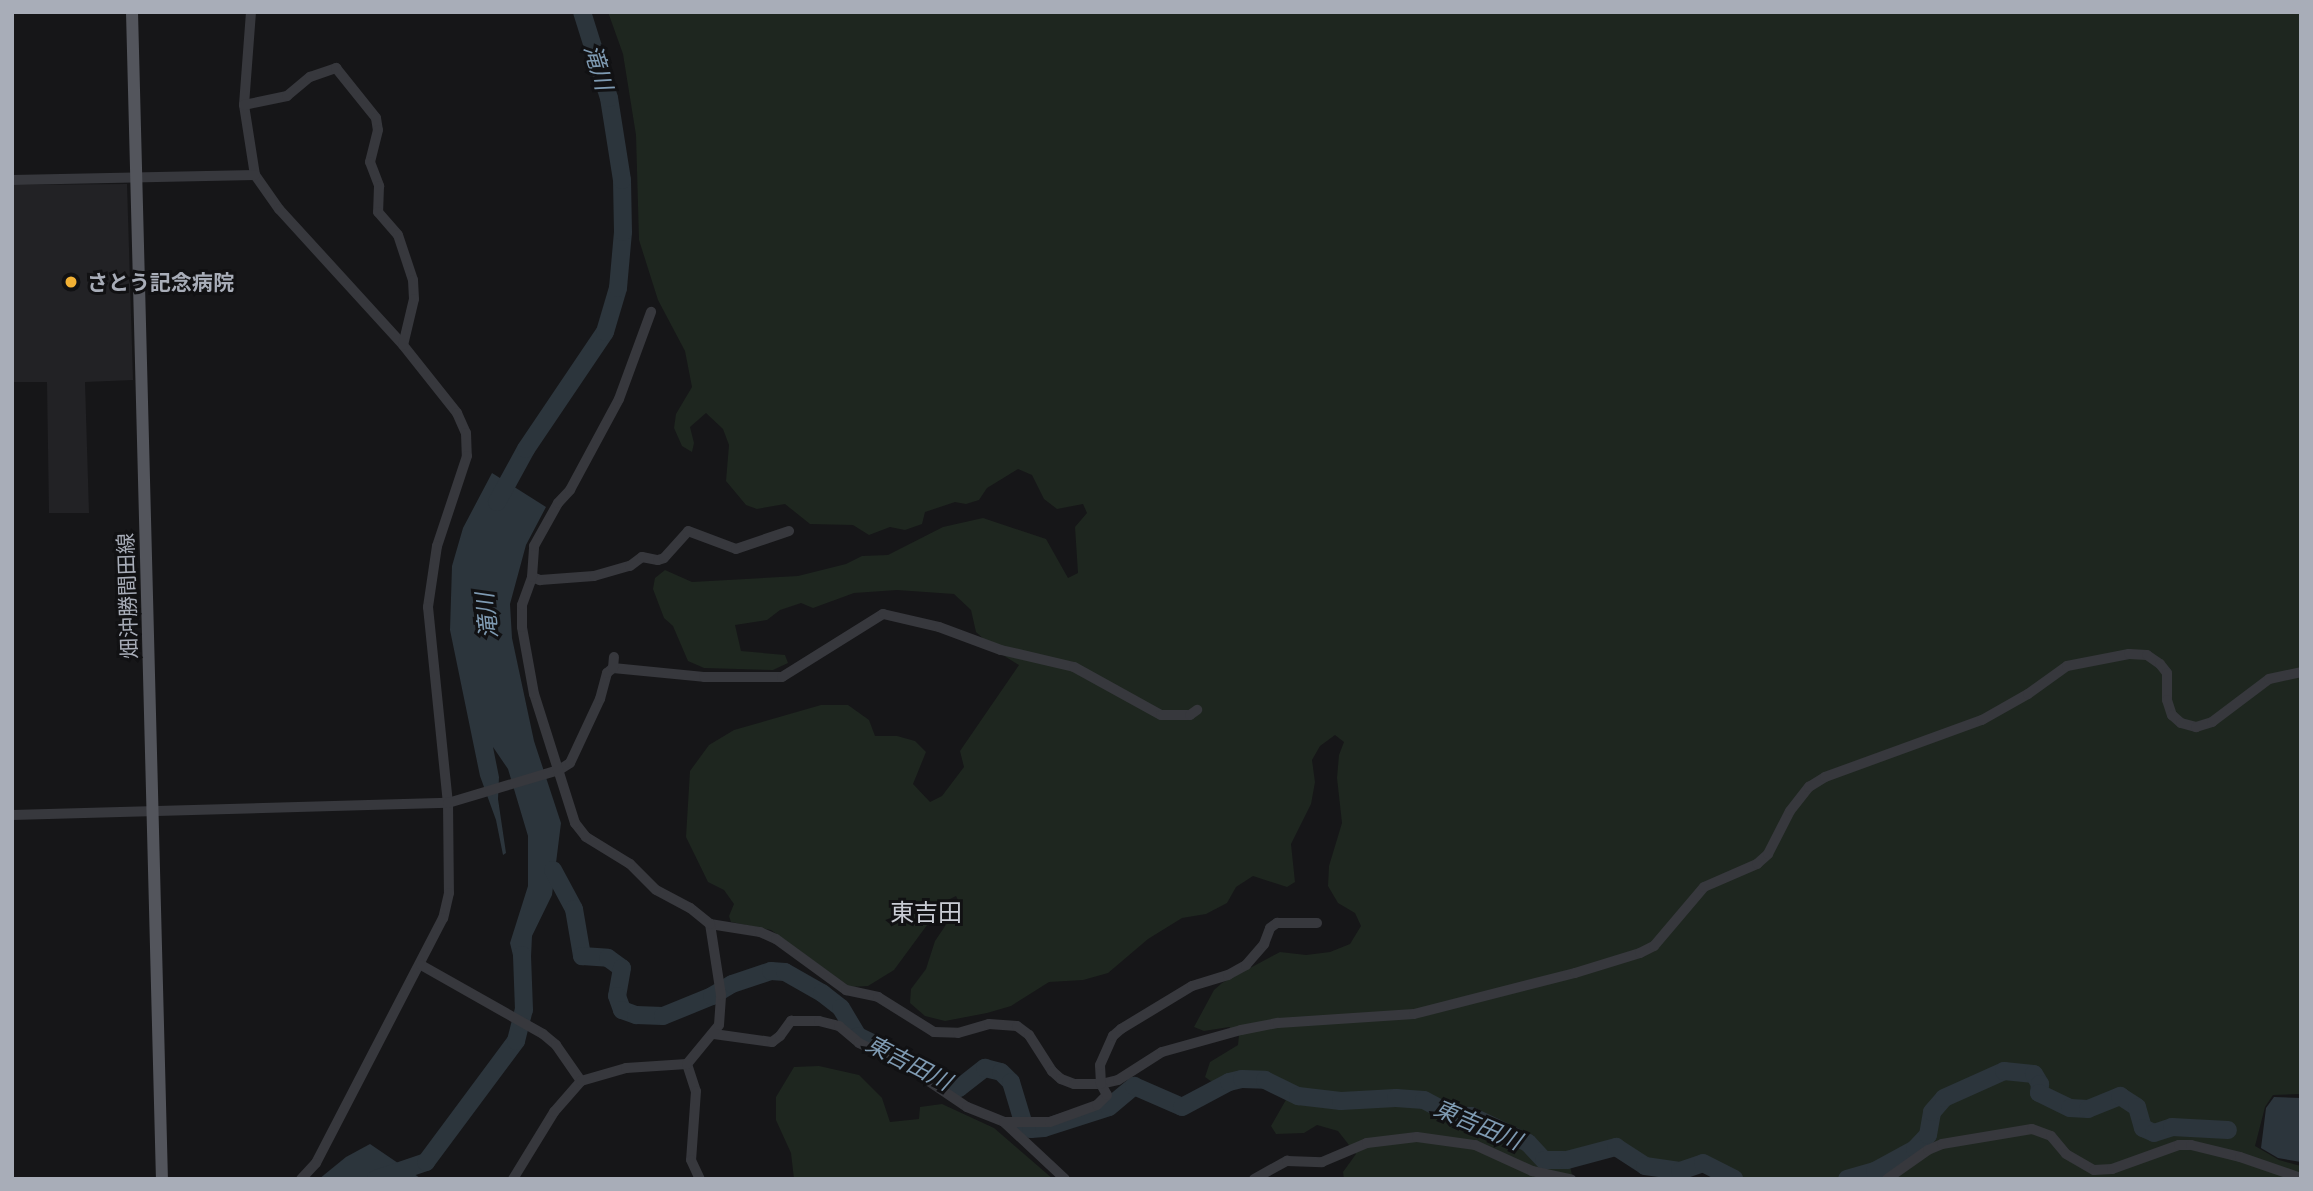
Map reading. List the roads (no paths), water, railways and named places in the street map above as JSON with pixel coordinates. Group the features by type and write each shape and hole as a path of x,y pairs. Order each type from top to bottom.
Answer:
{"main road":[{"name":"畑沖勝間田線","path":"132,12 162,1179"}],"street":[{"path":"251,12 244,105 255,175 279,209 403,345 457,413 466,433 467,456 437,546 428,607 448,803 449,893 443,918 421,965 316,1163 301,1179"},
{"path":"244,105 287,96 310,77 336,68 376,118 378,130 370,162 379,186 378,212 398,236 413,280 415,299 403,345"},
{"path":"12,180 255,175"},
{"path":"651,312 619,399 570,490 558,503 534,546 533,577 522,605 525,649 534,694 575,823 586,836 630,864 656,890 690,908 710,924 760,932 776,939 846,990 878,997 934,1032 958,1033 989,1024 1017,1026 1029,1035 1052,1071 1061,1079 1074,1084 1101,1084 1118,1080 1162,1052 1241,1030 1278,1023 1414,1014 1575,974 1640,953 1654,946 1704,887 1750,867 1768,854 1799,796 1809,786 1825,777 1982,720 2028,694 2067,666 2129,654 2147,655 2167,673 2167,700 2172,715 2181,723 2196,727 2212,722 2269,680 2301,671"},
{"path":"533,577 540,580 594,576 629,566 642,557 658,560 664,558 688,531 736,550 789,531"},
{"path":"12,815 448,803 559,770 569,763 579,748 607,673 614,663 704,677 782,677 883,614 939,627 1001,650 1074,667 1161,715 1191,715 1197,710"},
{"path":"714,1034 772,1041 780,1036 790,1021 819,1020 839,1026 859,1044 905,1065 967,1107 1004,1122 1050,1122 1097,1105 1107,1095 1101,1084 1100,1065 1113,1036 1121,1029 1183,990 1247,965 1264,944 1270,928 1278,923 1317,923"},
{"path":"513,1179 554,1112 581,1082 626,1068 687,1064 714,1034 719,1025 720,990 710,924"},
{"path":"421,965 543,1034 556,1045 581,1082"},
{"path":"687,1064 696,1091 691,1160 700,1179"},
{"path":"1004,1122 1065,1179"},
{"path":"1887,1179 1928,1150 1942,1144 2032,1129 2043,1131 2066,1154 2094,1170 2112,1169 2179,1145 2190,1145 2240,1157 2301,1178"},
{"path":"1254,1179 1287,1161 1322,1162 1367,1143 1417,1137 1475,1145 1531,1171 1572,1179"}],"water":[{"path":"492,473 546,507 526,545 510,604 512,638 534,741 561,823 552,895 532,936 530,978 518,976 510,943 528,886 528,836 508,769 493,747 499,777 498,799 506,853 503,855 496,820 480,776 450,630 452,566 463,528"},
{"path":"2274,1097 2301,1098 2301,1162 2278,1158 2261,1148 2266,1108"},
{"path":"370,1144 420,1178 319,1179 346,1157"}],"waterway":[{"name":"滝川","path":"497,502 526,449 605,332 618,288 623,232 622,180 609,98 582,12"},
{"name":"東吉田川","path":"553,870 574,909 582,956 608,958 622,968 617,996 622,1010 636,1015 663,1016 712,996 732,984 771,971 785,972 822,993 841,1008 858,1036 907,1060 951,1088 959,1088 985,1068 1001,1072 1011,1082 1024,1125 1031,1129 1044,1128 1109,1107 1134,1086 1182,1107 1229,1082 1242,1079 1265,1080 1298,1096 1341,1101 1396,1098 1424,1100 1452,1115 1471,1116 1528,1143 1544,1160 1567,1160 1616,1147 1645,1166 1680,1171 1703,1163 1734,1179"},
{"name":"滝川","path":"376,1179 426,1162 516,1041 524,1010 522,955"},
{"name":"東吉田川","path":"1847,1179 1875,1171 1915,1149 1928,1135 1932,1112 1944,1098 2004,1071 2034,1074 2040,1084 2039,1093 2070,1108 2088,1109 2120,1096 2137,1107 2143,1128 2154,1133 2172,1127 2228,1130"}],"place":[{"name":"さとう記念病院","path":"71,282"}],"district":[{"name":"東吉田","path":"926,912"}]}
